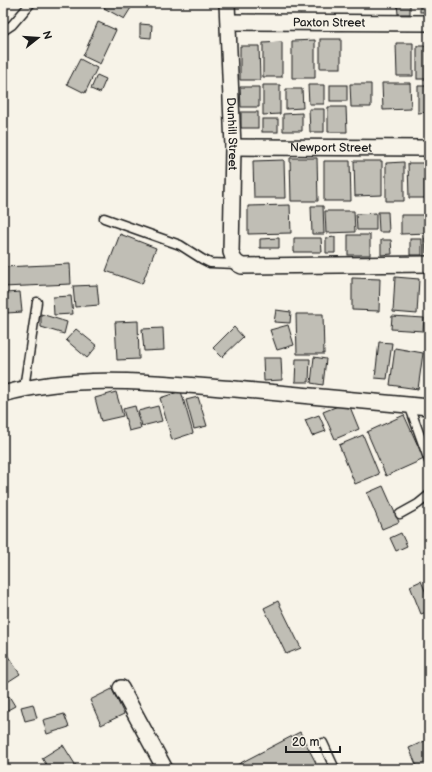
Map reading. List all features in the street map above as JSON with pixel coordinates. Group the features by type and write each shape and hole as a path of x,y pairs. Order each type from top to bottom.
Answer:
{"street":[{"name":"Dunhill Street","path":"227,3 229,22 233,146 231,252 233,259 237,264"},
{"name":"Paxton Street","path":"229,22 429,23"},
{"name":"Newport Street","path":"233,146 429,148"},
{"path":"237,264 242,266 429,264"},
{"path":"3,394 24,388 60,383 144,381 429,407"},
{"path":"121,688 165,769"}],"lane":[{"path":"3,31 12,24 31,3"},
{"path":"104,218 180,245 210,263 237,264"},
{"path":"24,388 36,302"},
{"path":"409,405 429,461"},
{"path":"400,514 418,504 429,495"},
{"path":"323,743 335,769"}],"building":[{"path":"107,3 134,3 124,19 104,8"},
{"path":"234,3 251,3 251,6 234,6"},
{"path":"306,3 319,3 319,7 306,7"},
{"path":"322,3 341,3 341,6 322,6"},
{"path":"397,3 410,3 410,14 398,14"},
{"path":"420,3 429,3 429,12 420,12"},
{"path":"98,22 116,30 100,64 83,56"},
{"path":"140,24 152,25 151,38 140,37"},
{"path":"320,39 341,39 341,68 320,68"},
{"path":"315,40 315,78 292,78 292,41"},
{"path":"282,42 282,77 263,77 263,43"},
{"path":"396,43 413,43 413,76 397,76"},
{"path":"240,46 259,46 260,80 240,80"},
{"path":"417,46 429,46 429,79 417,79"},
{"path":"80,59 97,68 85,93 67,84"},
{"path":"97,75 106,79 100,93 91,89"},
{"path":"382,83 410,83 411,109 383,110"},
{"path":"350,84 371,84 371,107 351,107"},
{"path":"263,85 280,85 280,114 263,115"},
{"path":"308,85 324,85 324,104 309,104"},
{"path":"330,85 347,85 347,101 330,101"},
{"path":"418,86 429,86 429,112 418,113"},
{"path":"240,87 259,87 259,107 241,107"},
{"path":"286,89 302,89 303,108 286,109"},
{"path":"328,107 346,107 347,132 328,132"},
{"path":"309,109 324,109 324,132 310,132"},
{"path":"241,112 258,112 258,128 241,128"},
{"path":"302,113 302,131 283,131 283,114"},
{"path":"262,119 278,119 278,132 262,132"},
{"path":"290,158 317,158 318,201 291,201"},
{"path":"284,160 285,198 254,198 253,161"},
{"path":"324,161 350,161 351,201 324,201"},
{"path":"354,161 382,161 382,195 355,196"},
{"path":"404,162 404,201 386,201 386,163"},
{"path":"408,163 425,163 425,198 409,198"},
{"path":"290,205 291,233 248,234 248,206"},
{"path":"311,206 323,206 324,234 312,234"},
{"path":"325,211 354,211 355,232 326,233"},
{"path":"378,212 388,212 389,232 379,232"},
{"path":"376,213 376,230 357,230 356,214"},
{"path":"401,215 429,215 429,233 401,234"},
{"path":"120,234 156,248 142,284 106,271"},
{"path":"348,235 370,235 370,255 348,255"},
{"path":"335,237 335,253 326,253 326,238"},
{"path":"279,238 279,248 260,248 260,239"},
{"path":"294,238 321,238 322,252 294,252"},
{"path":"425,238 429,238 429,253 426,253"},
{"path":"410,239 422,239 422,255 410,255"},
{"path":"381,240 391,240 392,254 381,255"},
{"path":"70,264 71,284 3,287 3,267"},
{"path":"395,277 419,279 417,314 393,312"},
{"path":"352,278 380,279 379,311 352,310"},
{"path":"97,285 99,305 75,307 73,286"},
{"path":"20,292 22,312 7,313 6,293"},
{"path":"71,296 73,314 54,315 53,297"},
{"path":"276,310 291,312 290,323 274,322"},
{"path":"41,314 67,322 64,334 41,327"},
{"path":"296,314 323,314 324,354 297,354"},
{"path":"392,316 424,318 423,331 391,329"},
{"path":"138,321 139,359 117,360 115,322"},
{"path":"288,325 294,345 277,350 270,330"},
{"path":"234,327 243,337 222,357 213,348"},
{"path":"163,328 164,350 144,351 142,329"},
{"path":"76,329 97,346 87,358 66,340"},
{"path":"379,342 392,343 387,379 375,378"},
{"path":"395,348 423,353 418,389 390,385"},
{"path":"314,357 326,359 323,385 311,383"},
{"path":"263,358 281,358 282,380 264,381"},
{"path":"296,359 310,359 309,382 295,382"},
{"path":"181,391 193,433 172,440 160,398"},
{"path":"116,392 123,416 101,421 95,398"},
{"path":"198,397 207,426 194,429 186,400"},
{"path":"348,402 359,429 335,439 323,412"},
{"path":"135,406 141,428 129,431 123,409"},
{"path":"158,406 162,421 142,426 138,411"},
{"path":"319,415 326,431 312,436 305,420"},
{"path":"404,415 424,459 386,476 367,432"},
{"path":"363,435 379,474 355,484 339,445"},
{"path":"383,486 399,522 382,529 367,493"},
{"path":"401,533 407,546 396,551 390,538"},
{"path":"421,581 429,600 429,611 421,614 410,586"},
{"path":"278,601 301,648 286,654 264,608"},
{"path":"3,649 20,674 3,685"},
{"path":"112,689 124,714 101,725 90,700"},
{"path":"9,696 15,706 4,712 3,699"},
{"path":"33,704 37,718 25,721 21,707"},
{"path":"64,714 69,727 47,734 43,720"},
{"path":"300,732 316,763 303,769 287,769 285,766 280,769 229,769"},
{"path":"429,739 429,769 418,769 409,748"},
{"path":"63,745 78,769 49,769 42,758"}]}
